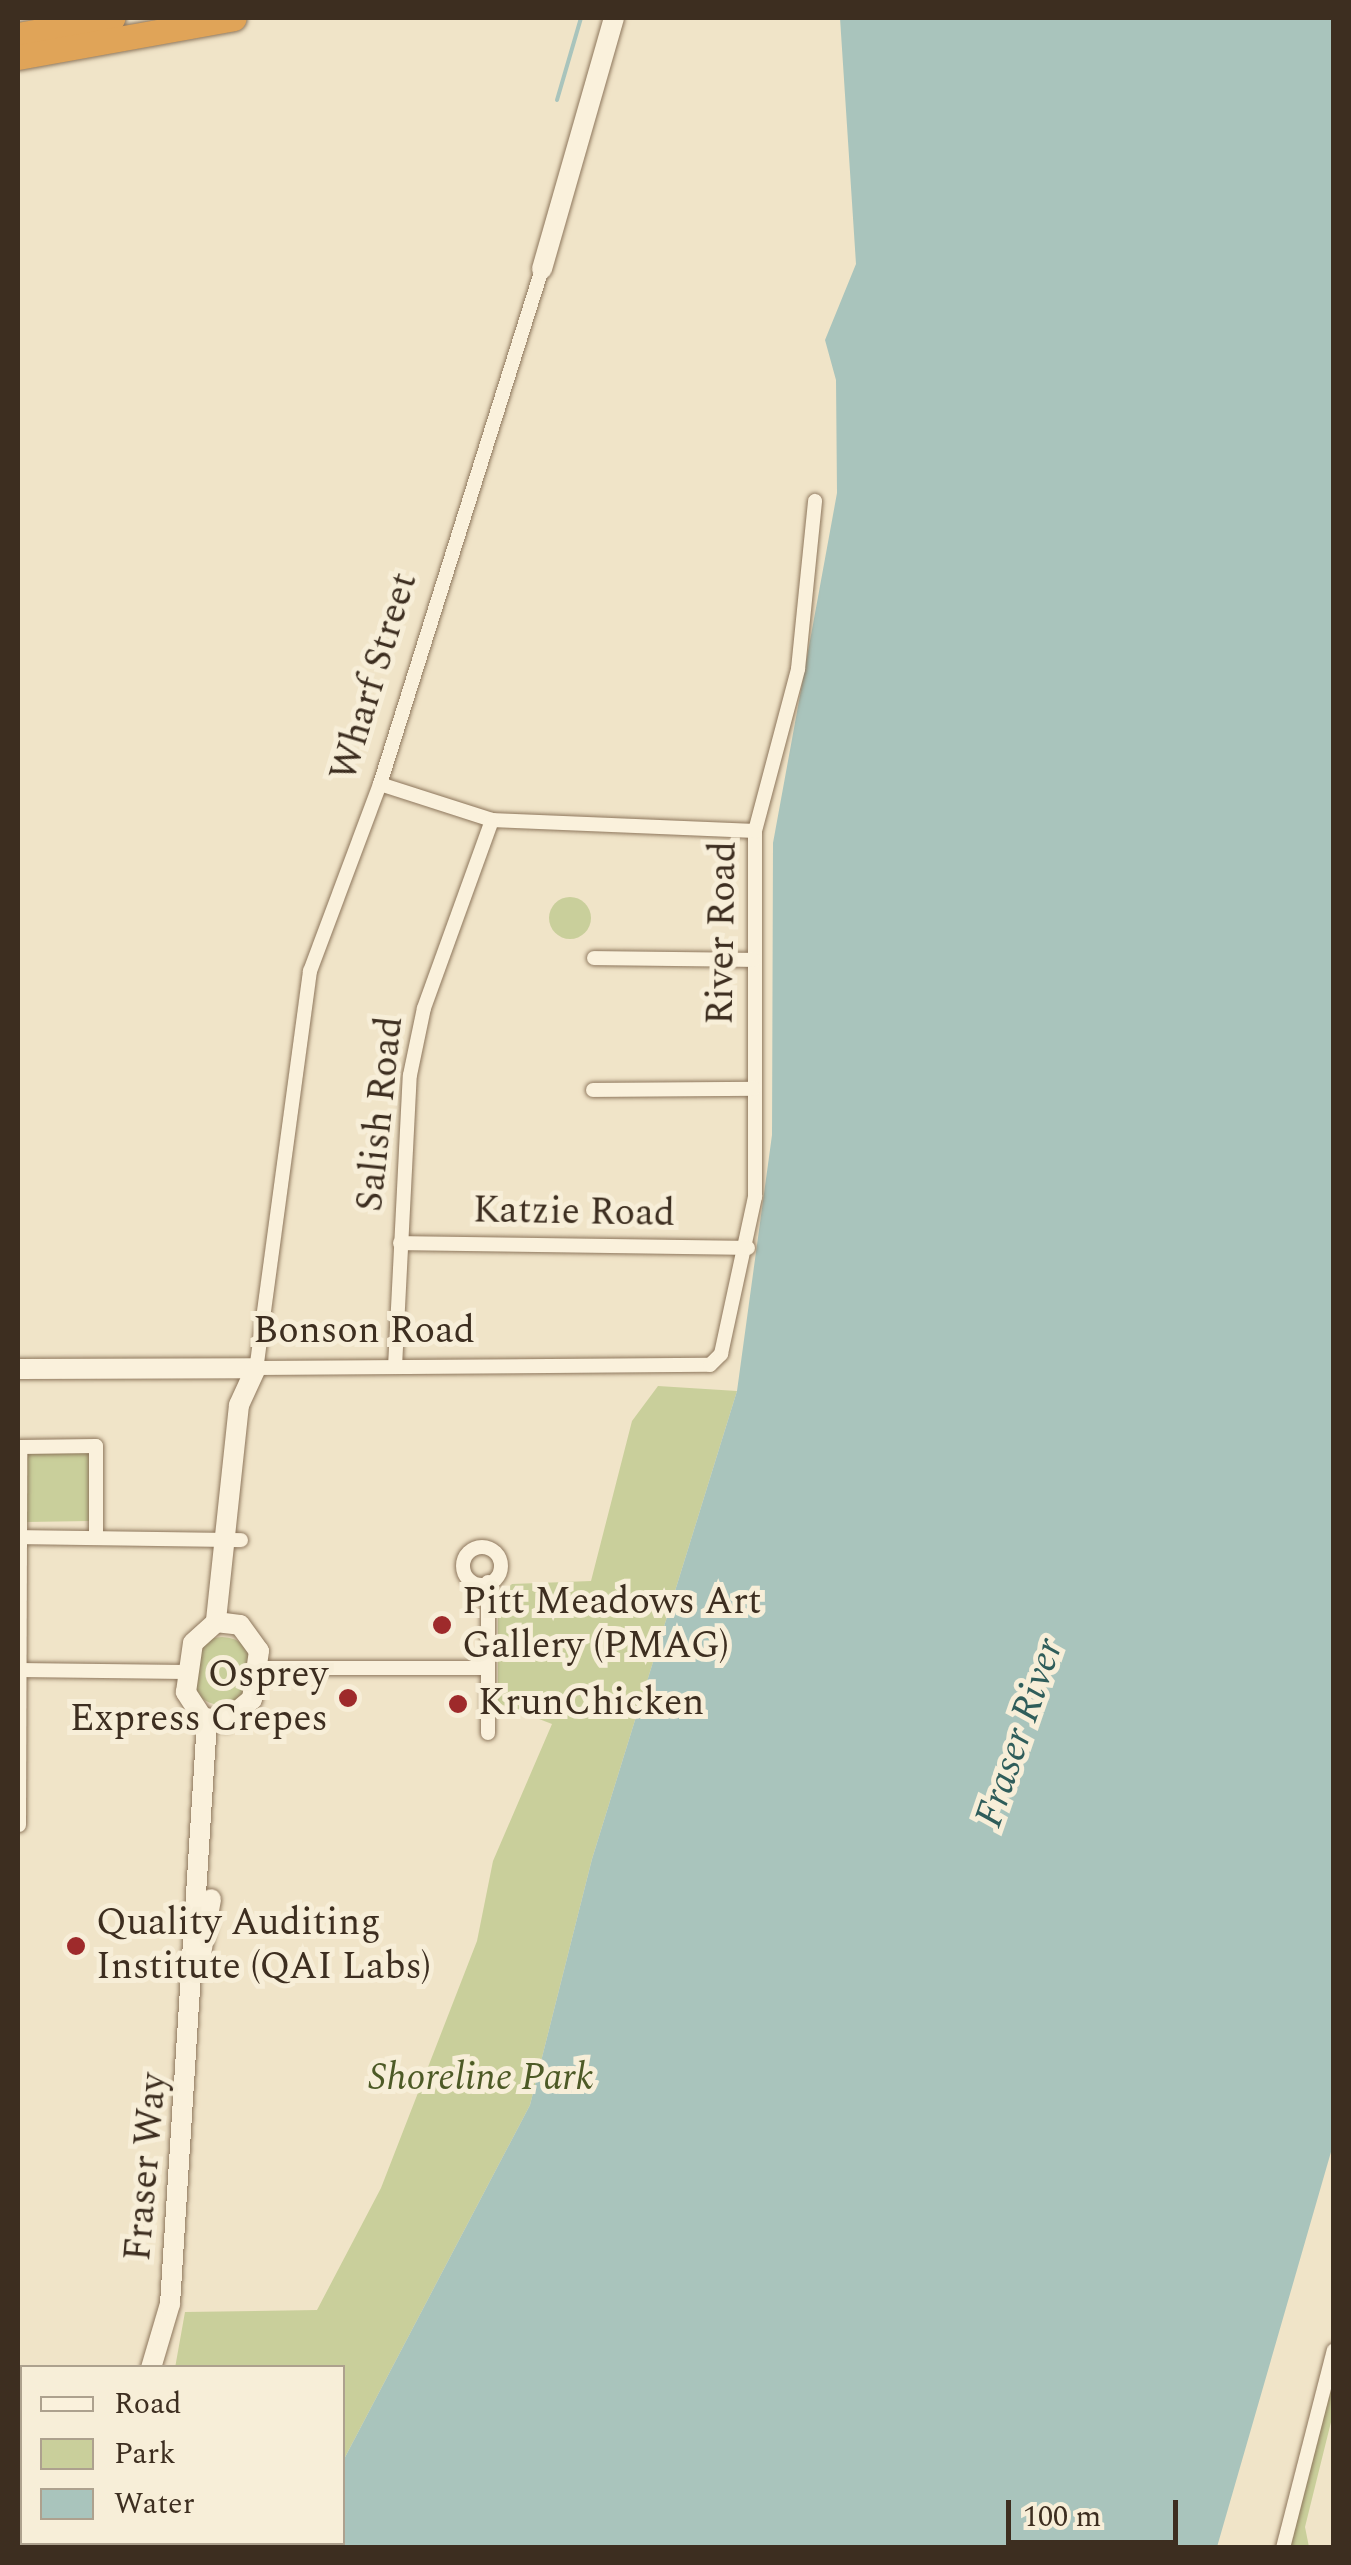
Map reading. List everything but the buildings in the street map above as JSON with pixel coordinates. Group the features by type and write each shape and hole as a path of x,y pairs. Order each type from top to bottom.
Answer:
{"highway":[{"path":"18,35 112,18"},
{"path":"18,57 234,18"}],"street":[{"name":"Wharf Street","path":"256,1368 299,1019 380,784 542,270 614,18"},
{"name":"River Road","path":"710,1365 722,1354 748,1248 756,831 798,669 815,501"},
{"path":"380,784 492,820 756,831"},
{"name":"Salish Road","path":"395,1367 400,1243 424,1008 492,820"},
{"path":"594,958 754,960"},
{"path":"594,1090 754,1089"},
{"name":"Katzie Road","path":"400,1243 748,1248"},
{"name":"Bonson Road","path":"18,1369 710,1365"},
{"path":"235,1539 216,1622 193,1643 186,1672 189,1701 216,1722 252,1698 258,1668 255,1642 240,1625 235,1539 247,1391 256,1368"},
{"path":"19,1825 20,1447 96,1446 96,1536"},
{"path":"20,1537 235,1539"},
{"path":"488,1582 488,1733"},
{"path":"216,1622 240,1625"},
{"path":"258,1668 488,1668"},
{"path":"19,1670 186,1672"},
{"name":"Fraser Way","path":"151,2365 170,2304 198,1970 208,1952 216,1722"},
{"path":"1283,2548 1334,2350"}],"green space":[{"path":"570,897 585,903 591,918 585,933 570,939 555,933 549,918 555,903"},
{"name":"Shoreline Park","path":"658,1386 737,1391 592,1859 530,2105 345,2457 345,2365 176,2365 185,2312 317,2310 381,2188 477,1941 493,1861 552,1724 498,1703 498,1596 512,1584 591,1581 632,1421"},
{"path":"89,1452 90,1521 26,1522 25,1453"},
{"path":"222,1637 235,1639 246,1647 254,1658 254,1684 246,1695 235,1703 222,1705 209,1703 198,1695 190,1684 188,1671 190,1658 198,1647 209,1639"},
{"path":"1333,2369 1333,2414 1305,2527 1309,2547 1289,2548"},
{"path":"106,2545 202,2545 105,2547"}],"water":[{"name":"Fraser River","path":"840,18 1333,18 1333,2145 1217,2547 295,2547 345,2545 345,2457 530,2105 592,1859 737,1391 772,1135 773,843 837,493 836,380 825,340 856,264"}],"waterway":[{"path":"557,100 581,18"}],"place":[{"name":"Pitt Meadows Art Gallery (PMAG)","path":"442,1625"},
{"name":"Osprey Express Crepes","path":"348,1698"},
{"name":"KrunChicken","path":"458,1704"},
{"name":"Quality Auditing Institute (QAI Labs)","path":"76,1946"}]}
